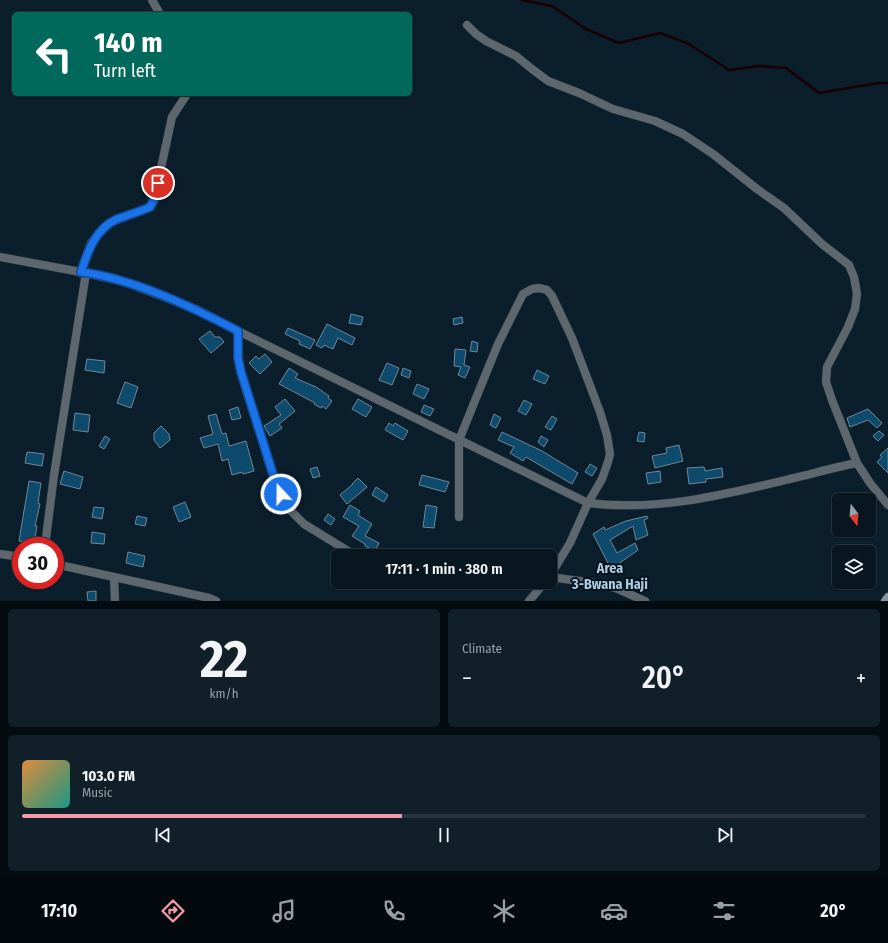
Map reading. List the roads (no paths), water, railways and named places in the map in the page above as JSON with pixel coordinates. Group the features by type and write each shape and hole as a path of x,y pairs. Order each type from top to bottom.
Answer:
{"main road":[{"path":"885,601 888,597"}],"street":[{"path":"152,0 159,12"},
{"path":"467,25 476,34 516,56 548,81 579,92 613,109 655,121 683,134 713,154 757,189 784,208 822,244 849,266 854,277 857,294 855,309 848,327 827,367 826,382 857,464 888,505"},
{"path":"46,537 84,273 91,243 109,223 150,207 156,196 172,117 186,96"},
{"path":"0,257 125,282 198,310 588,503 602,505 633,505 710,497 857,464"},
{"path":"459,517 459,440 498,344 522,294 532,289 539,288 547,290 552,296 572,338 600,412 607,435 610,454 602,479 588,503 570,543 557,564"},
{"path":"238,331 238,358 241,372 276,484 285,505 304,524 345,549"},
{"path":"0,554 12,556"},
{"path":"64,566 114,576 212,600"},
{"path":"114,576 115,601"},
{"path":"557,577 601,584 618,589 645,601"},
{"path":"529,601 539,589"}],"waterway":[{"path":"522,0 552,6 586,29 619,43 660,33 689,44 729,70 759,66 786,68 819,93 878,83 888,83"}],"district":[{"name":"Area 3-Bwana Haji","path":"610,576"}]}
